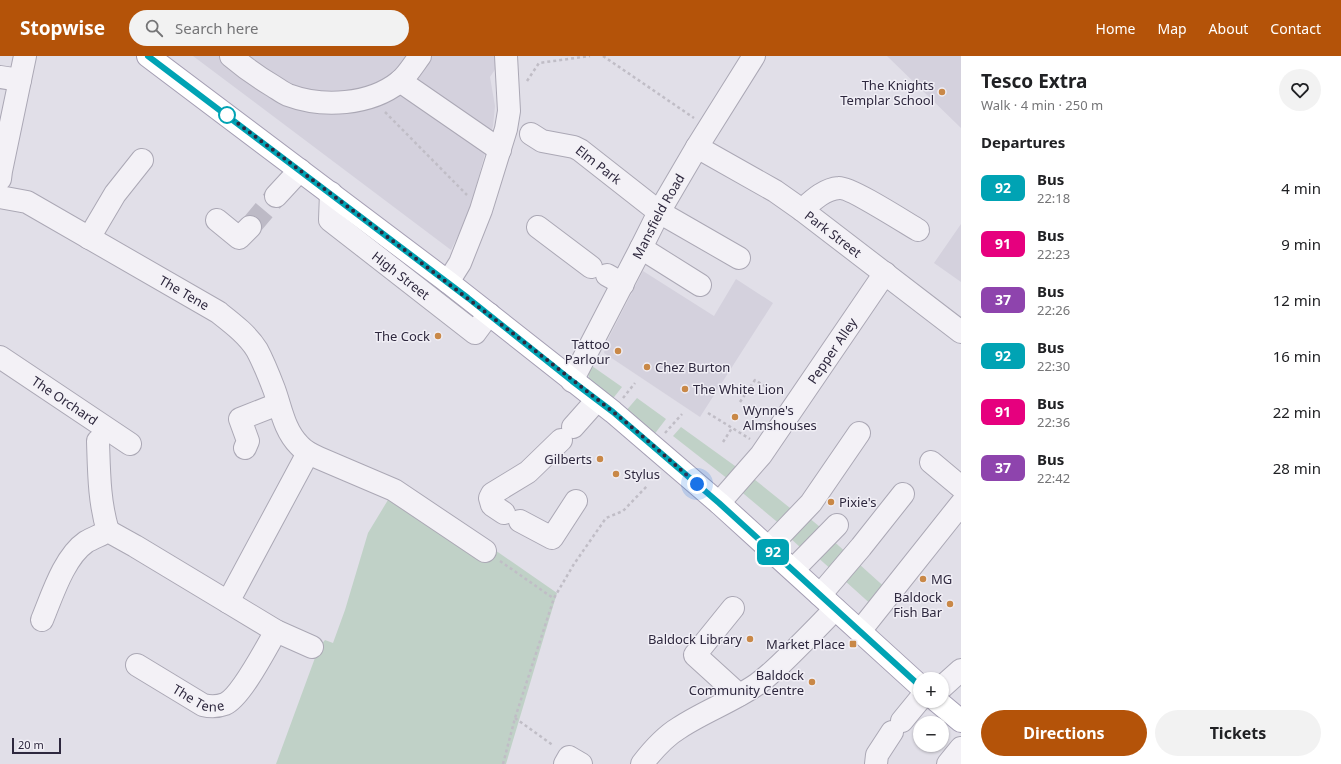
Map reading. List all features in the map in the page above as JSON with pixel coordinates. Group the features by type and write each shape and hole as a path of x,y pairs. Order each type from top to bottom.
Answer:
{"main road":[{"name":"High Street","path":"148,56 448,282 654,446 719,503 913,680"},
{"path":"945,708 961,721"}],"street":[{"path":"0,180 10,78 25,56"},
{"path":"231,56 253,74 287,95 305,100 333,103 351,102 377,96 400,81 420,56"},
{"path":"448,282 460,263 481,210 506,129 509,111 506,56"},
{"name":"Mansfield Road","path":"572,381 607,275 641,248 658,212 752,57"},
{"path":"400,81 500,150"},
{"name":"Elm Park","path":"531,134 542,141 574,147 580,150 658,212 738,258"},
{"name":"Park Street","path":"697,147 775,191 961,332"},
{"path":"88,238 115,194 142,160"},
{"path":"276,196 300,170"},
{"path":"802,210 815,198 830,190 840,188 884,210 918,230"},
{"name":"High Street","path":"331,193 330,220 475,333 489,314"},
{"name":"The Tene","path":"0,197 27,202 211,308 233,324 256,349 264,363 287,427 298,444 308,453 394,490 485,550"},
{"path":"217,220 239,238 250,227"},
{"path":"538,227 607,275"},
{"path":"641,248 700,285"},
{"name":"Pepper Alley","path":"719,503 761,455 885,273"},
{"name":"The Orchard","path":"0,357 130,444"},
{"path":"576,501 552,538 512,517 492,505 490,502 492,494 528,472 567,434 597,400"},
{"path":"246,448 248,442 240,419 278,404"},
{"path":"768,548 811,503 859,433"},
{"path":"98,441 102,504 104,519 108,531 276,631 312,647"},
{"path":"228,602 308,453"},
{"path":"931,462 961,487"},
{"path":"642,764 661,743 677,729 755,685 770,674 813,634 828,602 861,547 903,494"},
{"path":"860,631 961,504"},
{"path":"793,570 837,525"},
{"path":"42,620 55,589 71,558 85,543 108,531"},
{"path":"733,608 695,655 739,695"},
{"name":"The Tene","path":"138,665 203,705 211,707 218,706 225,704 236,696 276,631"},
{"path":"949,681 961,670"},
{"path":"876,764 877,755 913,708"},
{"path":"948,764 961,748"}],"path":[{"path":"524,87 539,63 568,57 590,56"},
{"path":"603,56 710,128"},
{"path":"377,96 380,107 481,210"},
{"path":"740,402 755,380 794,405"},
{"path":"622,399 636,383"},
{"path":"708,413 751,440"},
{"path":"654,446 682,414"},
{"path":"723,442 732,428"},
{"path":"503,764 554,598 574,564 606,518 622,511 648,485"},
{"path":"485,550 554,598"},
{"path":"516,718 572,762"}],"shaded area":[{"path":"193,56 504,56 490,77 495,106 493,126 469,213 451,250"},
{"name":"The Knights Templar School","path":"887,56 961,56 961,128"},
{"path":"961,224 961,282 934,263"},
{"path":"643,271 714,316 736,279 773,303 700,417 604,353 606,343"}],"green space":[{"path":"592,366 622,387 611,401 590,384 588,373"},
{"path":"637,398 666,419 653,436 625,412"},
{"path":"681,427 742,471 733,483 673,436"},
{"path":"749,475 795,512 782,526 738,489"},
{"path":"401,485 557,593 506,764 276,764 319,647 325,640 333,643 345,610 368,533 394,490"},
{"path":"808,517 820,527 801,548 789,537"},
{"path":"829,537 849,555 834,572 814,554"},
{"path":"859,564 889,591 874,607 844,580"}],"tunnel":[{"path":"250,227 276,196"}],"bus line":[{"name":"92","path":"148,56 331,193 489,314 613,412 719,503 913,680"}],"place":[{"name":"The Knights Templar School","path":"942,92"},
{"name":"The Cock","path":"438,336"},
{"name":"Tattoo Parlour","path":"618,351"},
{"name":"Chez Burton","path":"647,367"},
{"name":"The White Lion","path":"685,389"},
{"name":"Wynne's Almshouses","path":"735,417"},
{"name":"Gilberts","path":"600,459"},
{"name":"Stylus","path":"616,474"},
{"name":"Pixie's","path":"831,502"},
{"name":"MG","path":"923,579"},
{"name":"Baldock Fish Bar","path":"950,604"},
{"name":"Baldock Library","path":"750,639"},
{"name":"Market Place","path":"853,644"},
{"name":"Baldock Community Centre","path":"812,682"}],"route":[{"path":"227,115 224,113 489,314 613,412 697,484"}]}
